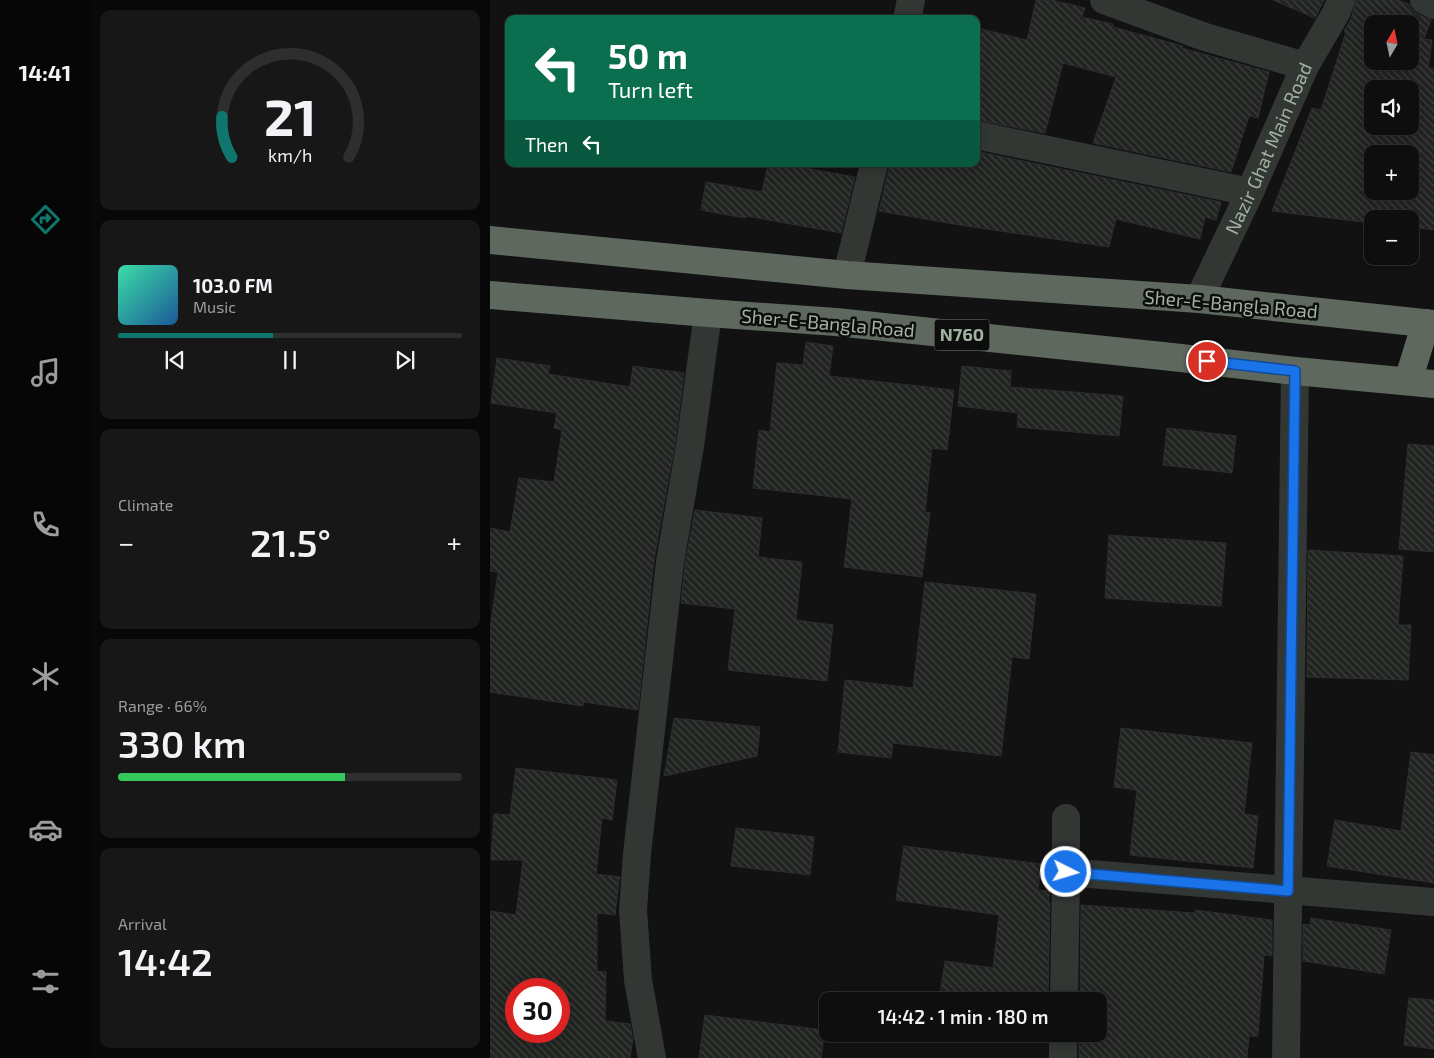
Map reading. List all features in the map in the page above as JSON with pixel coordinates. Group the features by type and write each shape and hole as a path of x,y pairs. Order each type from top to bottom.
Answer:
{"highway":[{"name":"Sher-E-Bangla Road","path":"490,240 847,275 1199,299 1430,324"},
{"name":"Sher-E-Bangla Road","path":"490,295 836,322 1295,371 1421,382"},
{"path":"1421,382 1430,324"}],"street":[{"path":"908,15 911,0"},
{"path":"1104,0 1205,37 1305,66"},
{"name":"Nazir Ghat Main Road","path":"1199,299 1250,192 1305,66 1336,13 1341,0"},
{"path":"1424,0 1434,5"},
{"path":"980,136 1250,192"},
{"path":"847,275 873,167"},
{"path":"652,1058 638,980 632,910 636,854 670,562 690,446 708,313"},
{"path":"1286,1058 1295,371"},
{"path":"1064,992 1066,818"},
{"path":"1066,872 1434,902"},
{"path":"1063,1058 1064,1042"}],"building":[{"path":"1036,0 1052,0 1085,8 1082,17 1113,24 1113,27 1269,72 1258,118 1249,116 1231,172 1093,143 1116,77 1063,63 1045,133 980,121 981,29 1027,40"},
{"path":"1273,0 1324,0 1315,18"},
{"path":"1356,0 1397,0 1409,4 1411,9 1417,14 1431,20 1424,39 1432,40 1428,68 1434,69 1434,230 1419,228 1419,210 1364,210 1364,222 1272,211 1312,108 1321,110 1346,32 1344,31 1351,19"},
{"path":"980,152 1221,202 1216,220 1205,217 1200,239 1116,219 1109,247 879,211 889,167 980,167"},
{"path":"767,167 800,167 855,177 841,233 701,210 706,182 762,192"},
{"path":"806,342 833,346 829,376 954,390 947,450 932,448 925,512 930,513 922,577 844,567 852,499 753,488 759,430 770,432 777,363 803,365"},
{"path":"497,358 550,366 548,374 630,387 633,366 684,373 675,444 654,560 638,710 584,702 583,706 490,692 490,629 498,572 490,571 490,528 510,532 519,478 554,482 562,430 554,428 557,413 491,403"},
{"path":"962,366 1011,371 1010,387 1123,396 1119,436 1017,427 1018,413 958,406"},
{"path":"1167,428 1236,436 1232,473 1163,465"},
{"path":"1408,444 1434,446 1434,552 1399,549"},
{"path":"695,510 762,518 758,557 802,562 796,620 833,625 827,681 728,670 735,609 681,603 685,564"},
{"path":"1109,535 1226,543 1221,606 1105,598"},
{"path":"1308,550 1403,556 1398,625 1411,625 1408,680 1307,677"},
{"path":"925,582 1036,594 1029,659 1012,657 1001,756 893,743 891,758 838,752 845,680 913,688"},
{"path":"674,718 760,727 757,756 664,776"},
{"path":"1121,728 1252,743 1244,814 1258,816 1253,868 1130,855 1137,790 1114,787"},
{"path":"1411,752 1434,755 1434,883 1327,866 1335,820 1401,831"},
{"path":"516,768 617,780 612,820 602,818 596,874 620,877 615,915 597,913 597,971 606,972 605,1021 630,1024 633,1039 630,1058 490,1058 490,911 516,915 523,860 491,860 494,814 510,815"},
{"path":"736,828 814,837 810,875 731,866"},
{"path":"904,846 1041,864 1038,890 1050,891 1048,903 1050,903 1048,992 940,992 945,961 993,968 999,915 896,900"},
{"path":"1081,905 1195,913 1195,910 1272,920 1272,956 1264,955 1258,1036 1249,1036 1247,1058 1079,1058 1079,1042 1107,1042 1107,992 1080,992"},
{"path":"1311,918 1391,930 1384,974 1303,961 1303,924 1310,925"},
{"path":"1409,998 1434,1000 1434,1049 1404,1045"},
{"path":"705,1015 819,1029 819,1042 823,1042 821,1058 699,1058"}],"route":[{"path":"1066,872 1288,891 1295,371 1207,361"}]}
